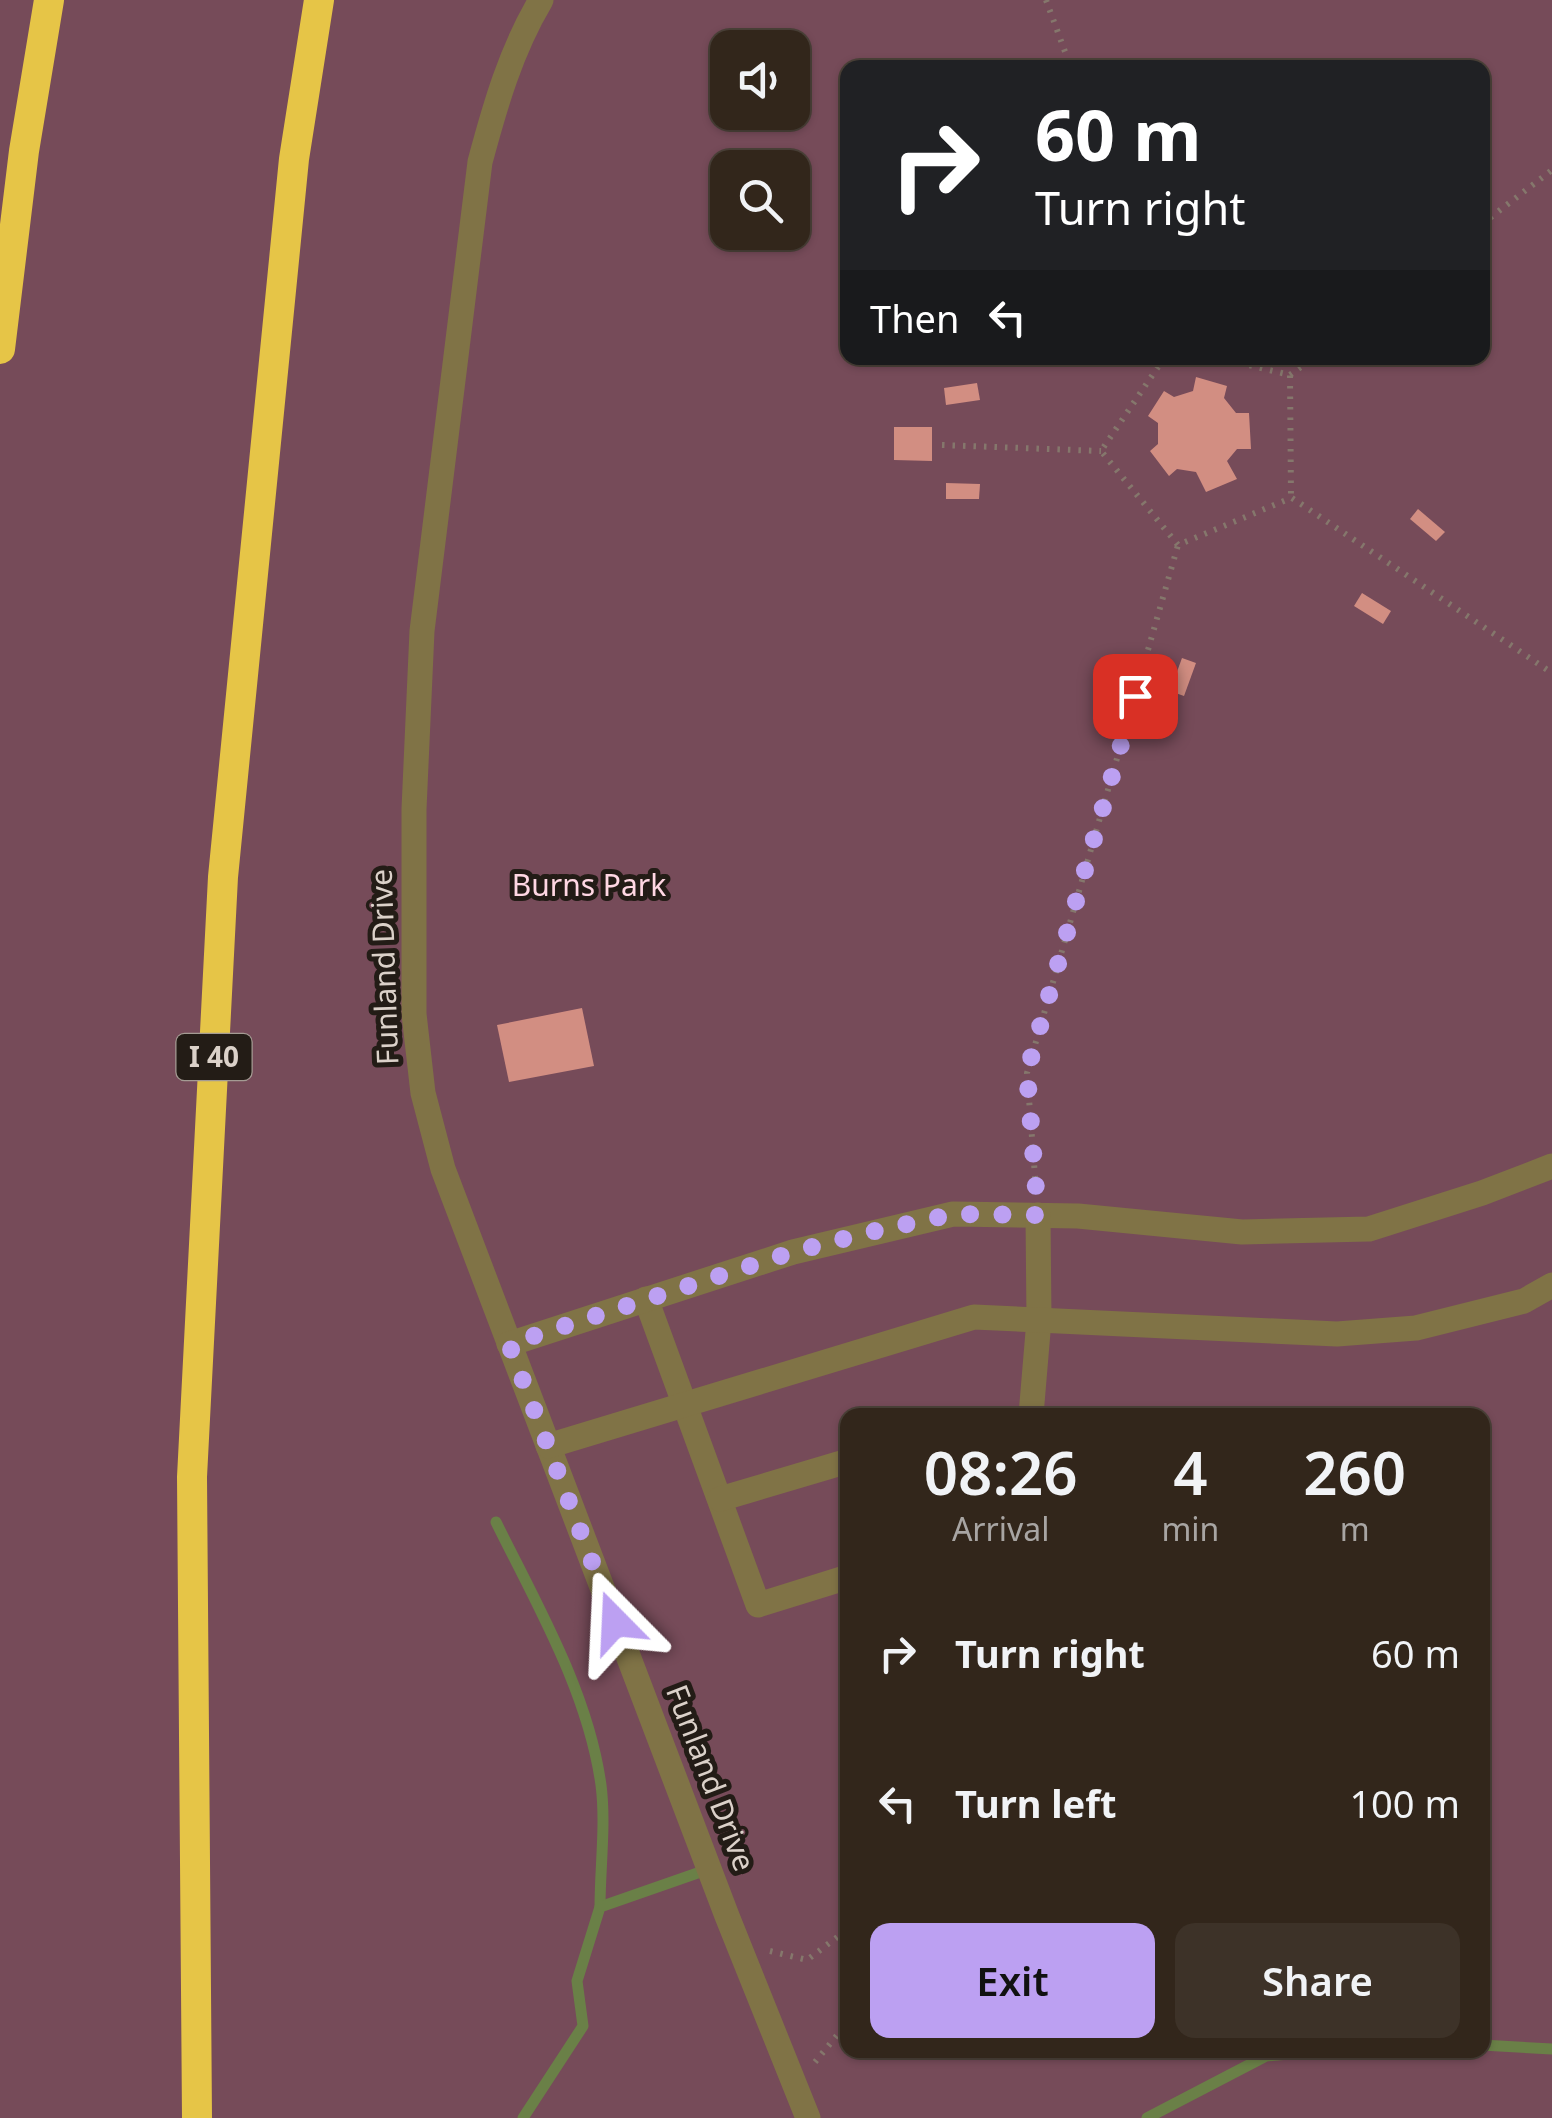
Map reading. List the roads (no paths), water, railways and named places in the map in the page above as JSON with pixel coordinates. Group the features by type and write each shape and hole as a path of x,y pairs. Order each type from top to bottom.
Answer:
{"highway":[{"path":"0,349 24,151 49,0"},
{"name":"I 40","path":"197,2118 192,1476 223,877 294,159 319,0"}],"street":[{"name":"Funland Drive","path":"542,0 527,23 499,92 480,162 422,631 414,810 414,1014 423,1093 443,1170 808,2118"},
{"path":"509,1344 793,1252 953,1214 1078,1216 1242,1232 1369,1229 1552,1166"},
{"path":"1032,1408 1038,1320 1038,1215"},
{"path":"548,1446 974,1317 1337,1334 1416,1328 1524,1302 1552,1284"},
{"path":"646,1299 758,1605 840,1580"},
{"path":"720,1499 840,1463"}],"waterway":[{"path":"496,1522 544,1617 585,1716 601,1785 600,1907"},
{"path":"523,2118 583,2026 577,1981 600,1907 709,1869"},
{"path":"1490,2045 1552,2049"},
{"path":"1147,2118 1262,2058"}],"park label":[{"name":"Burns Park","path":"589,886"}]}
